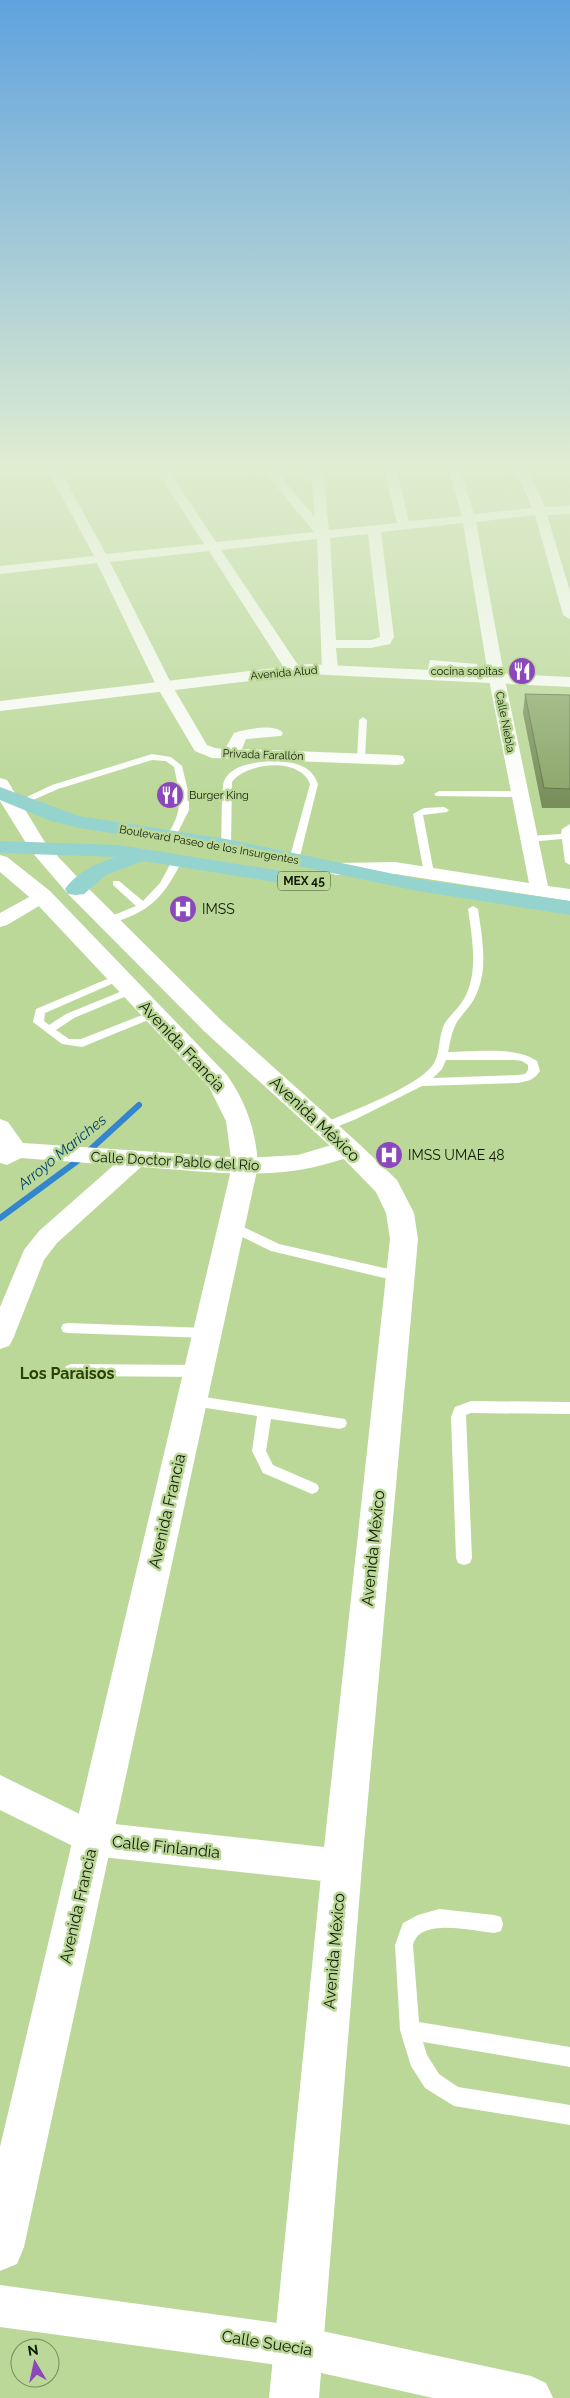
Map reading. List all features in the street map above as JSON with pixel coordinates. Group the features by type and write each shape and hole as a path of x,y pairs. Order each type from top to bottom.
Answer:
{"main road":[{"name":"Boulevard Paseo de los Insurgentes","path":"7,794 58,817 226,845 418,885 570,908"},
{"name":"Boulevard Paseo de los Insurgentes","path":"0,847 91,849 178,859 570,924"},
{"path":"76,889 98,870 148,855"}],"street":[{"name":"Privada Farallón","path":"111,577 165,687 201,748 212,753 397,760"},
{"path":"234,577 294,671"},
{"path":"326,577 330,670"},
{"path":"330,644 371,644 385,641 387,637 380,577"},
{"name":"Calle Niebla","path":"479,577 519,794 540,891"},
{"path":"559,577 570,615"},
{"name":"Avenida Alud","path":"0,706 294,671 330,670 474,679 570,682"},
{"path":"233,754 234,745 240,736 250,733 275,733"},
{"name":"Avenida México","path":"7,794 38,848 76,889 214,1027 337,1138 387,1187 400,1213 404,1238 401,1273 342,1866 294,2398"},
{"name":"Avenida Francia","path":"0,861 42,896 227,1094 237,1112 243,1132 245,1166 0,2247"},
{"path":"336,869 372,867 429,873 570,895"},
{"path":"0,921 42,896"},
{"path":"0,1127 5,1154"},
{"name":"Calle Doctor Pablo del Río","path":"5,1154 48,1153 245,1166 304,1163 337,1138"},
{"path":"0,1339 33,1256 48,1237 136,1158"},
{"name":"Calle Finlandia","path":"0,1792 93,1839 342,1866"},
{"name":"Calle Suecia","path":"0,2306 299,2347 531,2398"}],"lane":[{"path":"361,759 363,720"},
{"path":"7,794 55,787 152,757 168,758 178,766 186,809 183,820 172,836"},
{"path":"226,845 228,782 232,774 243,768 261,764 303,769 311,776 314,784 294,860"},
{"path":"438,794 519,794"},
{"path":"429,873 418,814 424,811 444,810"},
{"path":"529,842 568,835 570,862"},
{"path":"108,921 144,907 157,895 178,859"},
{"path":"116,883 144,907"},
{"path":"337,1138 420,1082 438,1066 449,1026 469,1000 476,981 477,936 473,909"},
{"path":"49,1030 125,984"},
{"path":"125,984 40,1011 38,1022 66,1042 82,1043 154,1014"},
{"path":"420,1082 518,1079 529,1077 534,1071 533,1064 525,1058 514,1056 442,1056"},
{"path":"231,1226 276,1248 384,1273 401,1273"},
{"path":"68,1328 207,1333"},
{"path":"71,1370 195,1386 265,1412 340,1423"},
{"path":"464,1558 458,1416 460,1411 470,1407 570,1408"},
{"path":"265,1412 259,1451 268,1469 312,1488"},
{"path":"494,1924 435,1919 419,1923 408,1932 404,1945 410,2030 418,2059 432,2081 454,2096 570,2115"},
{"path":"410,2030 566,2053"}],"building":[{"path":"525,694 570,695 570,789 544,788"}],"waterway":[{"name":"Arroyo Mariches","path":"0,1218 80,1159 139,1105"}],"place":[{"name":"cocina sopitas","path":"522,671"},
{"name":"Burger King","path":"170,795"},
{"name":"IMSS","path":"183,909"},
{"name":"IMSS UMAE 48","path":"389,1155"}],"district":[{"name":"Los Paraisos","path":"67,1373"}]}
